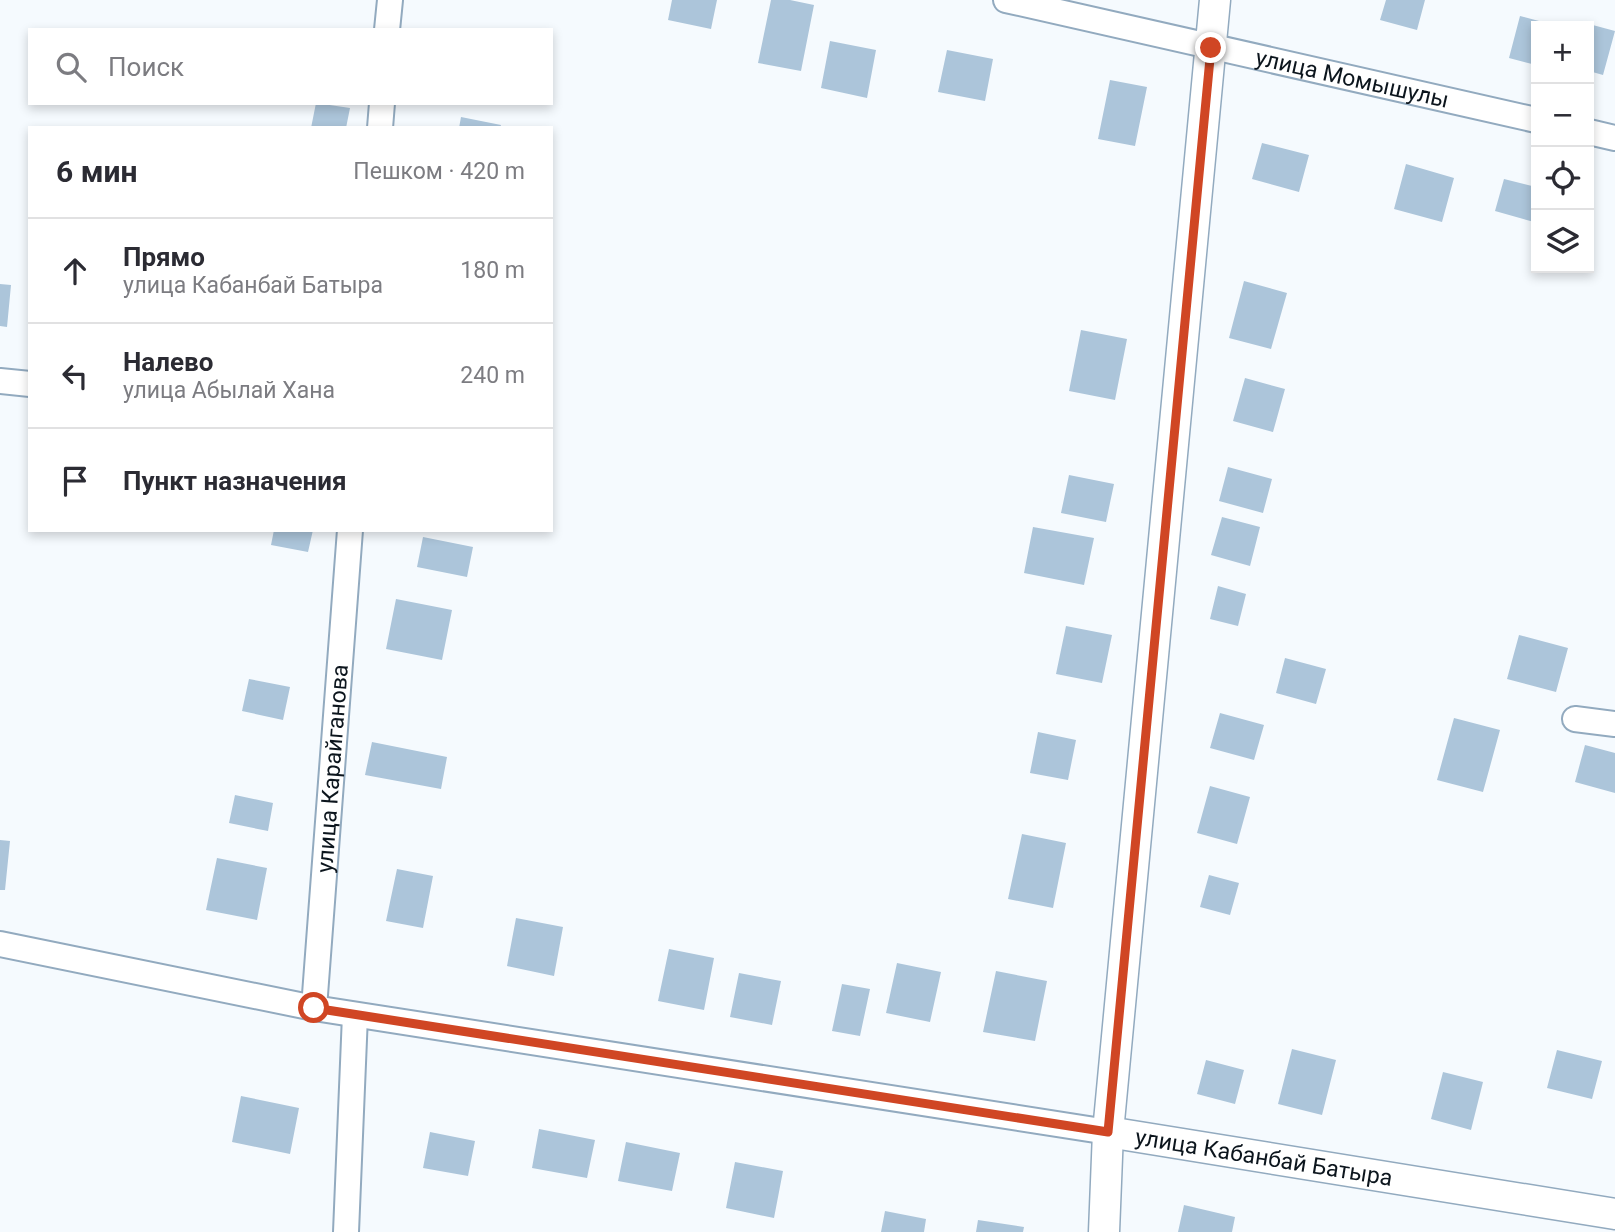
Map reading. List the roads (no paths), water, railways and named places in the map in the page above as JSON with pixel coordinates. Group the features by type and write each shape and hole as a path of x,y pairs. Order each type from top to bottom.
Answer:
{"street":[{"path":"387,28 390,0"},
{"name":"улица Момышулы","path":"1006,0 1531,119"},
{"path":"1104,1232 1108,1132 1215,0"},
{"path":"380,126 382,105"},
{"path":"1594,133 1615,138"},
{"path":"0,381 28,384"},
{"name":"улица Карайганова","path":"314,1008 350,532"},
{"path":"1575,719 1615,724"},
{"name":"улица Кабанбай Батыра","path":"0,944 355,1015 1615,1214"},
{"path":"346,1232 355,1015"}]}
